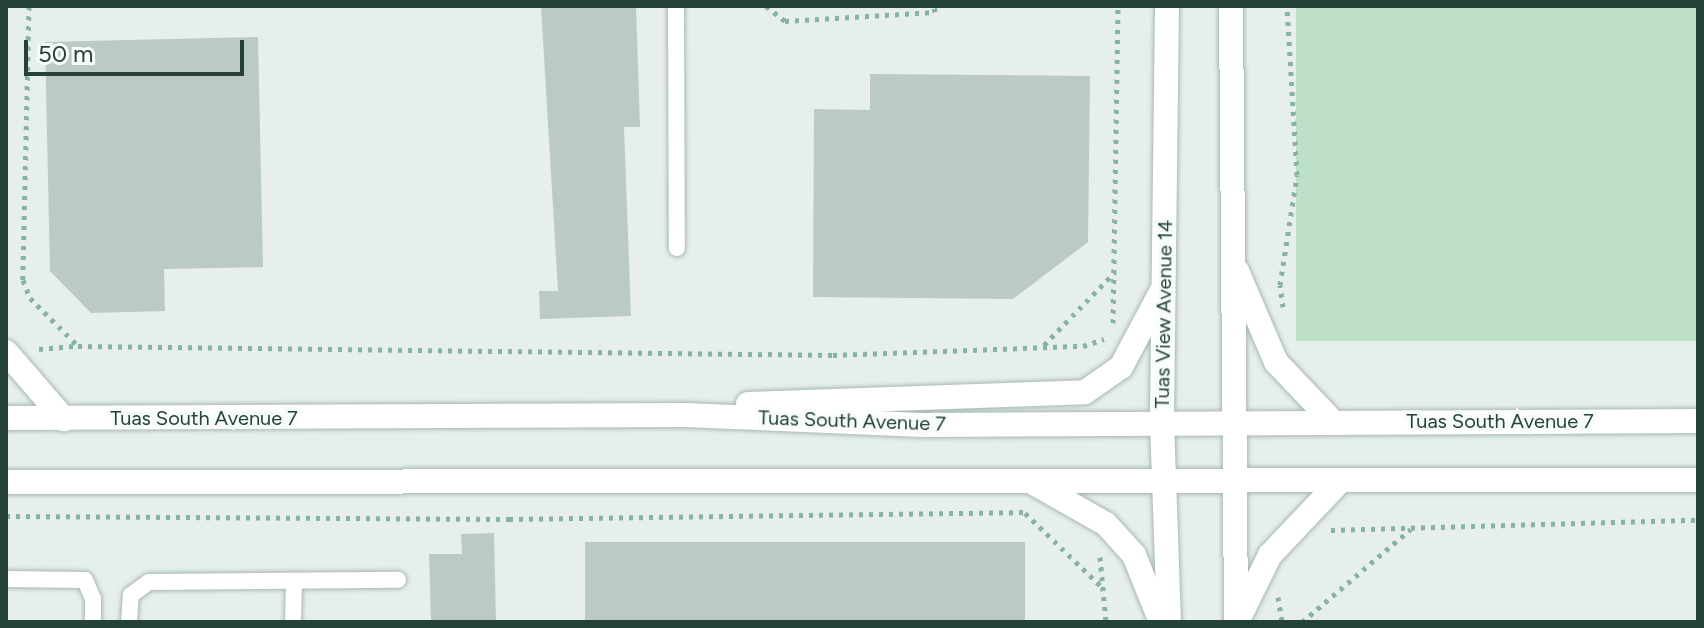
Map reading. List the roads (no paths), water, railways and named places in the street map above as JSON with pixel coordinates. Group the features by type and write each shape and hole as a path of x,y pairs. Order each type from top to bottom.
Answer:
{"street":[{"name":"Tuas View Avenue 14","path":"1167,6 1162,422 1169,622"},
{"path":"1231,6 1231,258 1237,622"},
{"path":"1231,258 1276,362 1332,421"},
{"path":"686,415 734,404 1085,392 1121,367 1139,343 1166,280"},
{"path":"6,352 64,419"},
{"name":"Tuas South Avenue 7","path":"6,418 686,415 875,424 1234,420 1698,421"},
{"path":"1237,622 1270,555 1341,480"},
{"path":"6,482 1698,480"},
{"path":"1029,481 1106,524 1134,555 1161,622"}],"lane":[{"path":"676,6 677,248"},
{"path":"6,579 85,580 93,599 93,622"},
{"path":"129,622 131,595 149,582 398,580"},
{"path":"293,622 294,582"}]}
